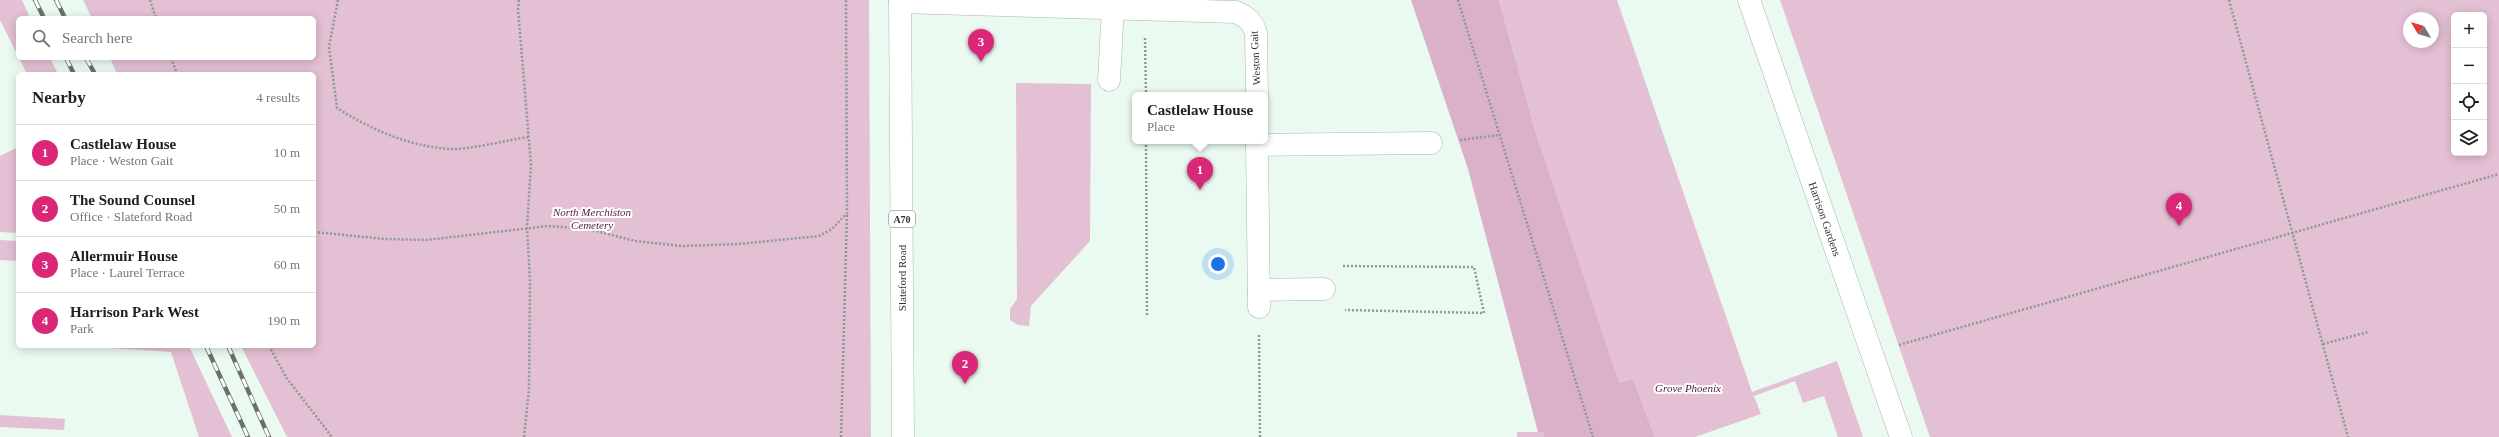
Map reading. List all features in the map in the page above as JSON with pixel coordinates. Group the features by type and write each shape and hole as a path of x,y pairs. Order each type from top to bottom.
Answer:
{"street":[{"name":"Harrison Gardens","path":"1749,0 1901,437"},
{"name":"Weston Gait","path":"900,1 1101,5 1236,12 1247,17 1253,24 1256,33 1257,92"},
{"name":"Slateford Road","path":"900,1 903,437"},
{"path":"1101,5 1109,80"},
{"path":"1268,143 1431,143"},
{"path":"1257,144 1259,298 1324,289"}],"path":[{"path":"150,0 155,16"},
{"path":"338,0 329,47 337,108 368,127 403,140 451,149 528,137"},
{"path":"519,0 518,9 531,165 527,226 530,281 529,389 524,437"},
{"path":"841,437 847,213 846,0"},
{"path":"1458,0 1593,437"},
{"path":"2229,0 2348,437"},
{"path":"172,60 176,72"},
{"path":"1431,143 1500,135"},
{"path":"1146,144 1147,317"},
{"path":"1872,353 2499,174"},
{"path":"316,232 385,239 426,240 527,226 589,229 635,241 682,246 739,244 819,236 832,229 847,213"},
{"path":"1338,266 1474,267 1484,313 1342,310"},
{"path":"1259,298 1260,437"},
{"path":"2323,344 2368,332"},
{"path":"270,348 286,376 332,437"}],"green space":[{"path":"0,0 22,0 29,16 16,16 16,52 0,20"},
{"name":"North Merchiston Cemetery","path":"83,0 869,0 871,437 287,437 242,348 316,348 316,72 116,72 111,60 316,60 316,16 91,16"},
{"name":"Grove Phoenix","path":"1499,0 1617,0 1752,392 1837,361 1863,437 1838,437 1824,396 1803,403 1795,381 1754,396 1761,414 1695,437 1655,437 1633,379 1619,384 1536,133"},
{"path":"1780,0 2499,0 2499,437 1930,437"},
{"path":"20,60 51,60 57,72 26,72"},
{"path":"1016,83 1091,84 1090,241 1031,306 1029,326 1018,325 1010,320 1010,309 1017,299"},
{"path":"16,148 16,233 0,232 0,156"},
{"path":"0,240 16,241 16,261 0,260"},
{"path":"110,348 190,348 232,437 199,437 171,352"},
{"path":"0,415 65,419 64,430 0,427"},
{"path":"1517,432 1543,432 1544,437 1517,437"}],"shaded area":[{"path":"1411,0 1499,0 1536,133 1619,383 1633,379 1655,437 1544,437 1543,432 1538,432 1468,169"}],"railway":[{"path":"35,0 43,16"},
{"path":"56,0 64,16"},
{"path":"67,60 73,72"},
{"path":"87,60 94,72"},
{"path":"207,348 248,437"},
{"path":"229,348 269,437"}],"place":[{"name":"Allermuir House","path":"981,62"},
{"name":"Castlelaw House","path":"1200,190"},
{"name":"Harrison Park West","path":"2179,226"},
{"name":"The Sound Counsel","path":"965,384"}]}
